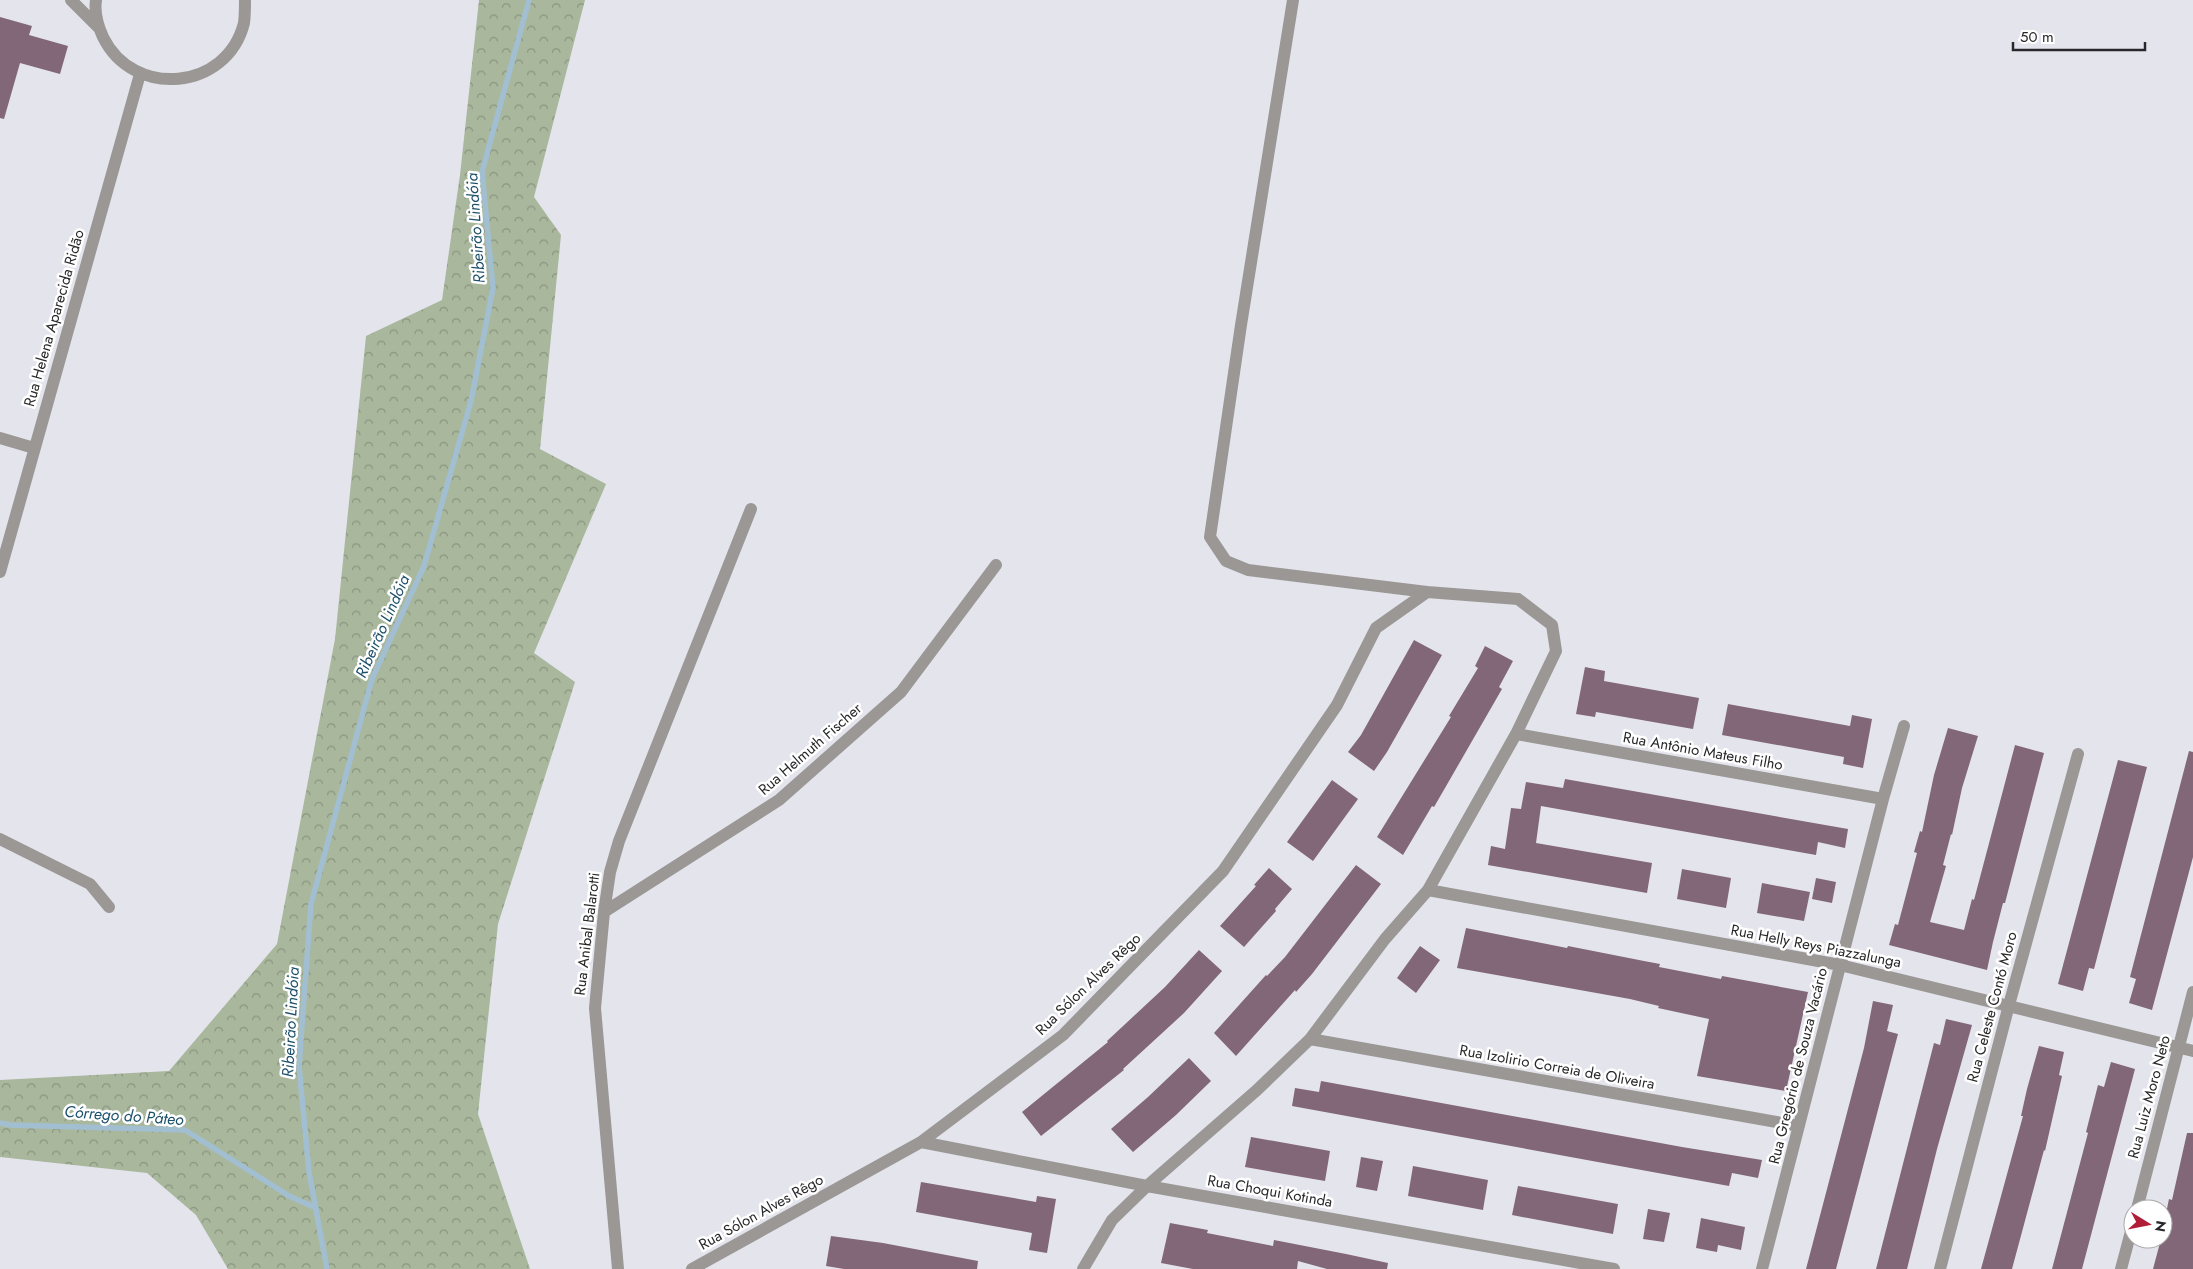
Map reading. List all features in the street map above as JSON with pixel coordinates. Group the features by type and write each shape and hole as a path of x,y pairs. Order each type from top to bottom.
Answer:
{"street":[{"path":"71,0 98,27 108,47 122,63 140,74 165,80 191,77 215,66 233,47 244,23 245,0"},
{"path":"96,0 98,27"},
{"path":"1083,1269 1112,1220 1147,1186 1257,1090 1310,1039 1385,939 1428,890 1516,734 1556,651 1552,625 1518,598 1427,592 1248,570 1226,561 1210,536 1241,325 1293,0"},
{"name":"Rua Helena Aparecida Ridão","path":"0,572 140,74"},
{"path":"0,438 34,448"},
{"name":"Rua Anibal Balarotti","path":"618,1269 595,1008 604,912 610,872 619,841 751,508"},
{"name":"Rua Helmuth Fischer","path":"604,912 779,800 901,692 996,565"},
{"name":"Rua Sólon Alves Rêgo","path":"692,1269 921,1142 1063,1035 1223,870 1337,705 1376,628 1427,592"},
{"name":"Rua Gregório de Souza Vacário","path":"1762,1269 1883,799 1904,726"},
{"name":"Rua Antônio Mateus Filho","path":"1516,734 1883,799"},
{"name":"Rua Celeste Contó Moro","path":"1940,1269 2008,1005 2078,754"},
{"path":"0,840 90,884 108,907"},
{"name":"Rua Helly Reys Piazzalunga","path":"1428,890 1840,965 2193,1052"},
{"name":"Rua Luiz Moro Neto","path":"2140,1199 2193,992"},
{"name":"Rua Izolirio Correia de Oliveira","path":"1310,1039 1799,1126"},
{"name":"Rua Choqui Kotinda","path":"921,1142 1147,1186 1614,1269"},
{"path":"2121,1269 2126,1249"}],"green space":[{"path":"479,0 585,0 534,197 561,235 540,449 606,484 534,653 575,682 498,924 478,1114 530,1269 228,1269 196,1215 147,1173 0,1157 0,1080 169,1071 277,944 335,639 366,336 442,300 460,175"}],"building":[{"path":"0,17 32,26 29,35 68,46 60,74 20,63 4,119 0,118"},
{"path":"1414,640 1442,655 1387,752 1374,771 1348,752 1361,735"},
{"path":"1485,646 1513,661 1499,687 1502,689 1434,807 1432,806 1403,855 1377,837 1451,717 1449,716 1478,668 1475,666"},
{"path":"1585,667 1605,671 1604,681 1699,698 1693,729 1596,712 1595,717 1576,714"},
{"path":"1728,704 1850,726 1852,715 1872,719 1863,768 1843,764 1844,757 1722,735"},
{"path":"1948,728 1978,736 1962,788 1952,835 1943,865 1946,866 1930,922 1964,930 1972,899 1974,900 2015,745 2044,753 2005,903 2003,903 1987,970 1889,945 1895,924 1898,925 1917,853 1914,852 1920,831 1922,832 1934,775"},
{"path":"2189,751 2193,752 2193,857 2152,1010 2129,1003 2136,979 2130,977"},
{"path":"2118,760 2147,767 2094,969 2089,968 2083,991 2058,984"},
{"path":"1565,779 1848,829 1845,848 1818,842 1816,855 1541,806 1536,843 1652,863 1647,893 1488,865 1491,846 1505,849 1511,808 1521,809 1526,782 1563,788"},
{"path":"1332,780 1358,799 1313,861 1287,842"},
{"path":"1356,865 1381,884 1312,974 1296,992 1295,990 1236,1056 1214,1033 1266,975 1285,957"},
{"path":"1269,868 1292,889 1275,909 1276,911 1244,947 1220,926 1256,886 1254,885"},
{"path":"1682,869 1731,878 1726,908 1677,899"},
{"path":"1816,878 1836,882 1832,903 1812,899"},
{"path":"1762,883 1810,892 1804,921 1757,913"},
{"path":"1466,928 1660,964 1659,967 1721,979 1722,976 1808,992 1786,1091 1697,1076 1709,1019 1658,1008 1659,1006 1630,999 1457,968"},
{"path":"1420,946 1440,960 1416,993 1397,978"},
{"path":"1199,950 1222,971 1184,1013 1124,1070 1041,1136 1022,1112 1108,1042 1165,987"},
{"path":"1873,1001 1893,1005 1887,1031 1898,1034 1836,1269 1806,1269 1864,1048"},
{"path":"1946,1019 1972,1025 1937,1149 1907,1269 1876,1269 1934,1043 1940,1045"},
{"path":"2039,1046 2064,1052 2059,1075 2062,1076 2045,1151 2012,1269 1981,1269 2023,1116 2021,1116 2027,1089"},
{"path":"1189,1058 1211,1081 1176,1115 1133,1152 1111,1129"},
{"path":"2111,1062 2135,1069 2082,1269 2052,1269 2088,1133 2086,1132 2098,1085 2104,1087"},
{"path":"1321,1081 1762,1160 1758,1178 1732,1173 1729,1186 1292,1106 1295,1088 1319,1092"},
{"path":"2187,1133 2193,1133 2193,1269 2153,1269 2158,1249 2173,1249 2172,1199"},
{"path":"1251,1137 1330,1151 1325,1181 1245,1167"},
{"path":"1361,1157 1383,1161 1377,1191 1356,1187"},
{"path":"1413,1166 1488,1180 1483,1210 1408,1196"},
{"path":"921,1182 1036,1202 1037,1196 1056,1199 1047,1253 1029,1250 1032,1233 916,1212"},
{"path":"1518,1186 1618,1204 1613,1234 1512,1215"},
{"path":"1648,1209 1670,1213 1664,1242 1643,1239"},
{"path":"1701,1218 1745,1227 1741,1250 1718,1245 1717,1252 1696,1248"},
{"path":"1170,1223 1208,1230 1207,1233 1273,1246 1274,1240 1346,1254 1388,1263 1387,1269 1327,1269 1298,1261 1297,1269 1193,1269 1161,1263"},
{"path":"831,1236 883,1243 978,1261 977,1269 844,1269 826,1266"}],"waterway":[{"name":"Ribeirão Lindóia","path":"327,1269 309,1172 299,1066 311,904 372,679 424,566 471,401 493,288 482,172 529,0"},
{"name":"Córrego do Páteo","path":"0,1123 10,1125 185,1130 289,1196 316,1208"}]}
